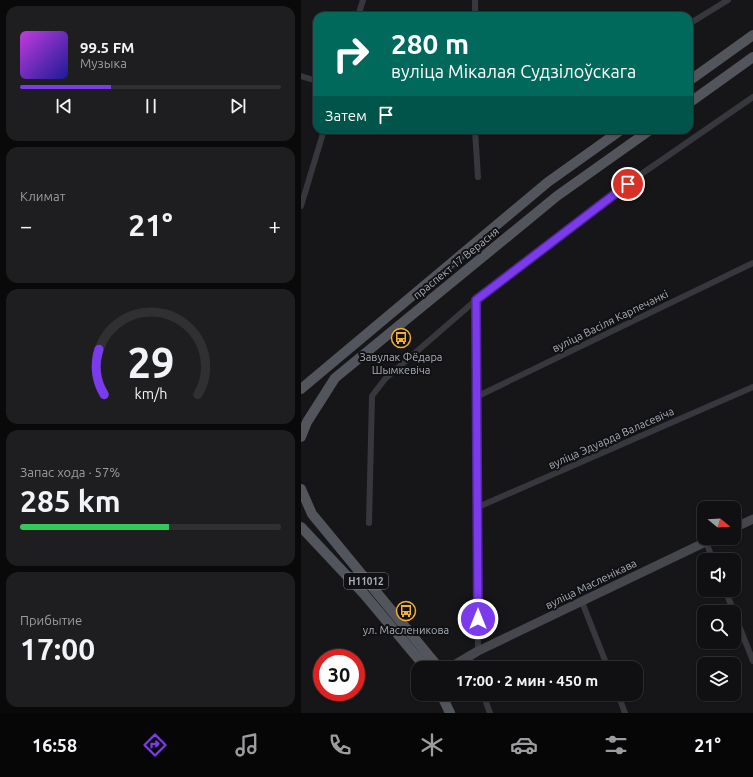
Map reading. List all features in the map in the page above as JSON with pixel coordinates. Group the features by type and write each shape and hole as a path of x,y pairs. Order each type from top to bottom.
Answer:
{"main road":[{"path":"693,78 753,35"},
{"path":"693,100 753,57"},
{"name":"праспект 17 Верасня","path":"301,389 548,182 615,134"},
{"name":"праспект 17 Верасня","path":"301,437 307,422 335,378 557,196 644,134"},
{"name":"Н11012","path":"301,489 312,514 433,661"},
{"path":"741,525 753,519"},
{"name":"Н11012","path":"301,527 364,594 420,661"},
{"name":"вуліца Масленікава","path":"461,661 478,651 700,545"},
{"path":"444,701 450,713"}],"street":[{"path":"359,12 363,0"},
{"path":"475,0 475,12"},
{"path":"693,22 728,0"},
{"path":"301,76 313,80"},
{"path":"369,523 372,396 385,379 476,300 640,175 753,97"},
{"path":"301,206 323,134"},
{"path":"475,134 478,177"},
{"name":"вуліца Васіля Карпечанкі","path":"476,397 753,263"},
{"path":"476,300 478,651"},
{"name":"вуліца Эдуарда Валасевіча","path":"478,507 753,388"},
{"path":"582,602 605,661"},
{"path":"741,630 753,661"},
{"path":"469,656 471,661"},
{"path":"486,701 490,713"},
{"path":"621,701 625,713"}],"place":[{"name":"Завулак Фёдара Шымкевіча","path":"401,338"},
{"name":"ул. Масленикова","path":"406,611"}],"route":[{"path":"478,619 476,300 628,184"}]}
